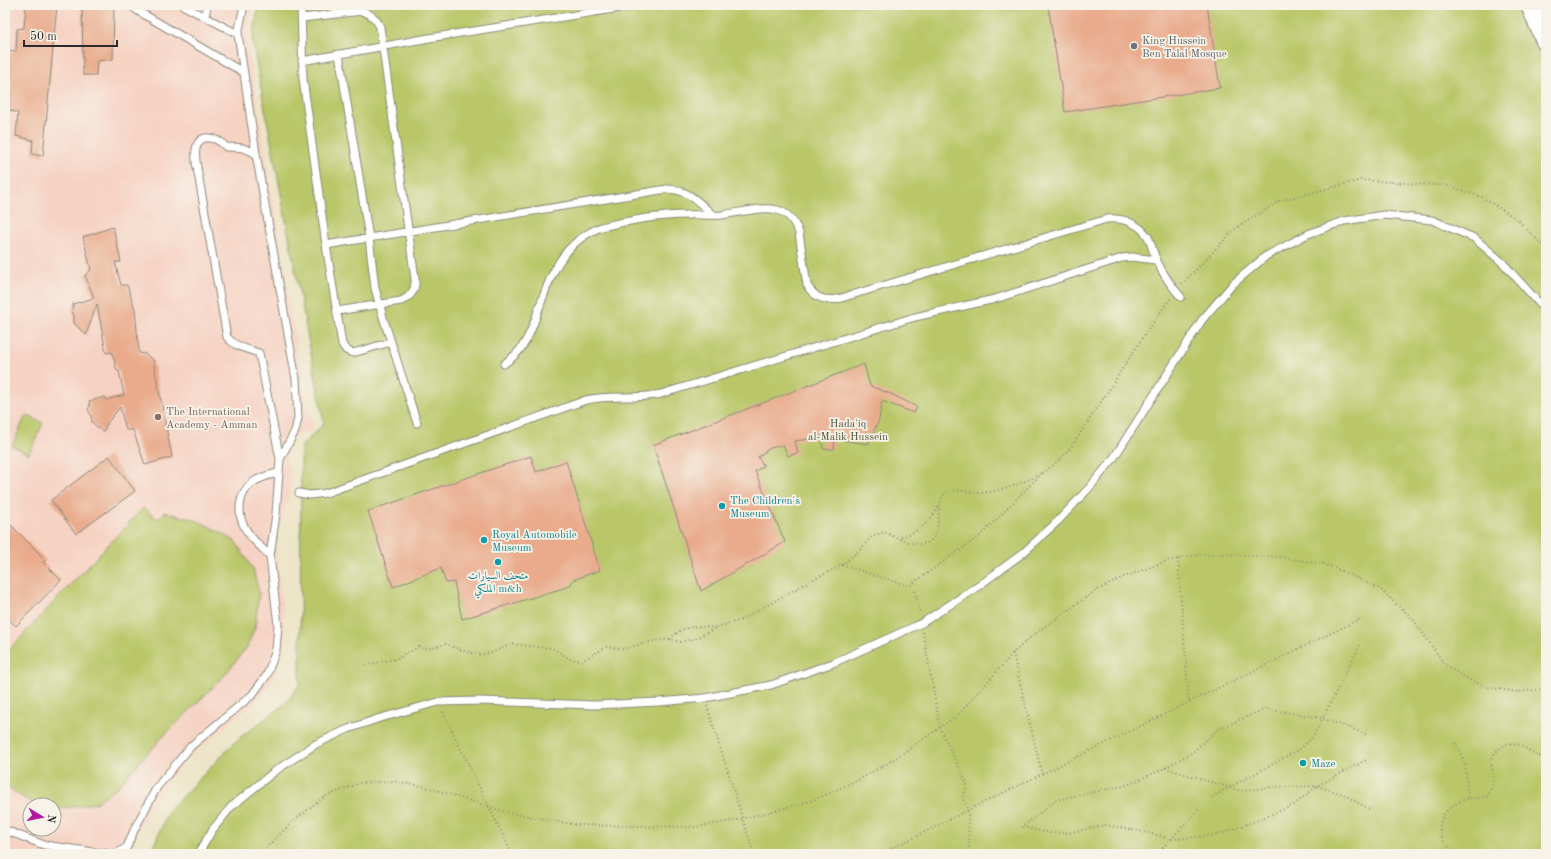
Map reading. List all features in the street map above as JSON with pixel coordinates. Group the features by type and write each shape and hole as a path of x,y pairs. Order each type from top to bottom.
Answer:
{"street":[{"path":"1531,5 1546,41"}],"lane":[{"path":"133,5 138,11 243,72"},
{"path":"182,5 238,34"},
{"path":"205,17 207,5"},
{"path":"244,5 238,34 243,72 296,379 298,418 295,431 280,459"},
{"path":"301,5 302,61 326,245 342,344 346,350 353,353 391,342"},
{"path":"302,61 639,5"},
{"path":"302,18 362,11 368,13 378,21 415,279 414,291 406,299 337,311"},
{"path":"339,54 369,238 372,271 379,304 417,423"},
{"path":"116,854 127,847 134,828 156,788 191,746 252,695 267,675 276,650 278,626 270,556 276,514 280,459 259,354 237,346 227,337 196,162 196,150 198,144 202,140 210,138 220,140 226,147 243,147 256,154"},
{"path":"326,245 667,189 673,189 686,193 713,215"},
{"path":"504,364 516,354 523,345 534,325 554,271 565,253 582,237 591,231 612,224 676,215 713,215 768,209 784,213 791,218 799,233 807,285 814,295 826,300 838,298 1107,219 1117,218 1126,220 1141,230 1147,237 1156,260 1178,294"},
{"path":"198,854 214,829 231,807 274,772 316,744 348,728 409,709 438,702 480,701 595,705 659,702 705,698 771,686 833,663 922,623 980,585 1023,552 1058,521 1089,488 1113,459 1202,320 1233,284 1266,256 1308,234 1344,222 1384,215 1432,220 1474,238 1503,264 1546,312"},
{"path":"299,493 310,495 326,493 586,400 606,396 644,398 661,394 899,321 995,299 1122,258 1132,257 1156,260"},
{"path":"270,556 251,537 241,521 240,506 244,494 252,483 264,477 278,473"},
{"path":"5,830 44,845 108,854"}],"path":[{"path":"842,565 909,586 980,536 1044,472 1060,460 1188,278"},
{"path":"366,665 400,658 404,653 418,648 428,649 445,644 478,655 491,653 512,644 552,648 570,659 582,661 606,647 623,649 670,639 679,642 695,639 717,627 742,620 808,582 842,565 859,551 870,538 883,532 918,544 928,542 932,539 937,530 943,496 947,492 954,491 980,493 1008,488 1044,472"},
{"path":"899,538 914,533 924,526 941,505"},
{"path":"260,854 292,822 324,797 360,783 392,781 426,787 509,813 578,826 695,827 742,819 811,801 858,780 896,758 940,728 958,714 1013,653 1033,635 1095,591 1124,577 1167,561 1195,555 1225,554 1278,557 1324,564 1380,589 1413,619 1445,665 1464,677 1487,686 1518,692 1546,689"},
{"path":"1178,559 1188,702"},
{"path":"915,591 940,728 966,784 963,798 968,810 969,854"},
{"path":"881,854 1188,702 1360,619"},
{"path":"670,639 677,632 686,628 717,627"},
{"path":"1212,797 1300,748 1313,737 1361,644"},
{"path":"1013,653 1042,774"},
{"path":"705,698 754,854"},
{"path":"438,702 512,854"},
{"path":"1366,734 1322,718 1265,709 1218,729 1193,752 1165,768 1127,785 1056,800 1022,827 1050,833 1067,833 1106,825 1171,839 1217,835 1294,805 1317,786 1368,759"},
{"path":"1455,743 1464,763 1468,798"},
{"path":"1459,854 1450,850 1443,842 1440,831 1442,816 1449,807 1468,798 1476,799 1487,796 1491,788 1493,778 1491,767 1492,755 1501,747 1510,744 1522,745 1535,756 1546,757"},
{"path":"1165,768 1241,791 1271,787 1317,786 1343,794 1371,810"},
{"path":"1157,854 1199,809"}],"shaded area":[{"name":"The International Academy - Amman","path":"5,5 254,5 247,40 306,403 315,430 289,438 285,456 291,474 291,490 279,528 275,549 282,602 285,641 271,684 254,703 183,762 150,808 128,850 122,854 5,854"}],"green space":[{"name":"Hada'iq al-Malik Hussein","path":"259,5 1519,5 1546,73 1546,854 150,854 169,810 238,739 285,704 300,684 301,447 324,423 252,40"},
{"path":"26,415 43,423 29,454 12,446"},
{"path":"143,508 158,519 165,512 196,520 218,531 235,541 253,569 259,593 255,627 247,647 223,677 158,742 117,787 96,803 62,809 62,797 22,797 5,785 5,654"}],"building":[{"path":"26,5 57,5 43,156 32,154 33,140 16,136 18,113 9,110 11,75 5,75 5,52 16,51 17,29 24,28"},
{"path":"82,5 114,5 113,59 97,61 96,75 83,75"},
{"name":"King Hussein Ben Talal Mosque","path":"1048,5 1207,5 1220,88 1065,112"},
{"path":"113,227 121,262 115,262 121,285 127,285 135,309 139,353 145,354 153,360 172,457 145,465 133,430 126,430 120,407 108,422 103,432 92,422 88,409 90,406 89,401 105,397 106,400 124,395 119,371 117,371 112,352 106,353 97,304 86,335 74,323 74,315 71,310 73,309 73,304 94,298 85,275 91,270 83,237"},
{"name":"The Children's Museum","path":"864,364 870,386 891,394 917,407 914,413 882,401 879,420 868,444 835,439 834,449 823,449 822,437 795,441 798,453 788,456 783,445 770,448 758,457 764,466 755,471 785,542 701,591 653,445"},
{"path":"109,456 135,491 76,534 51,500"},
{"name":"Royal Automobile Museum","path":"531,456 536,472 566,461 600,570 573,580 570,586 462,619 454,582 446,583 441,568 393,587 368,511"},
{"path":"11,525 46,560 43,562 61,580 16,626 5,616 5,531"}],"place":[{"name":"King Hussein Ben Talal Mosque","path":"1134,46"},
{"name":"The International Academy - Amman","path":"158,417"},
{"name":"The Children's Museum","path":"722,506"},
{"name":"Royal Automobile Museum","path":"484,540"},
{"name":"متحف السيارات الملكي m&h","path":"498,562"},
{"name":"Maze","path":"1303,763"}]}
